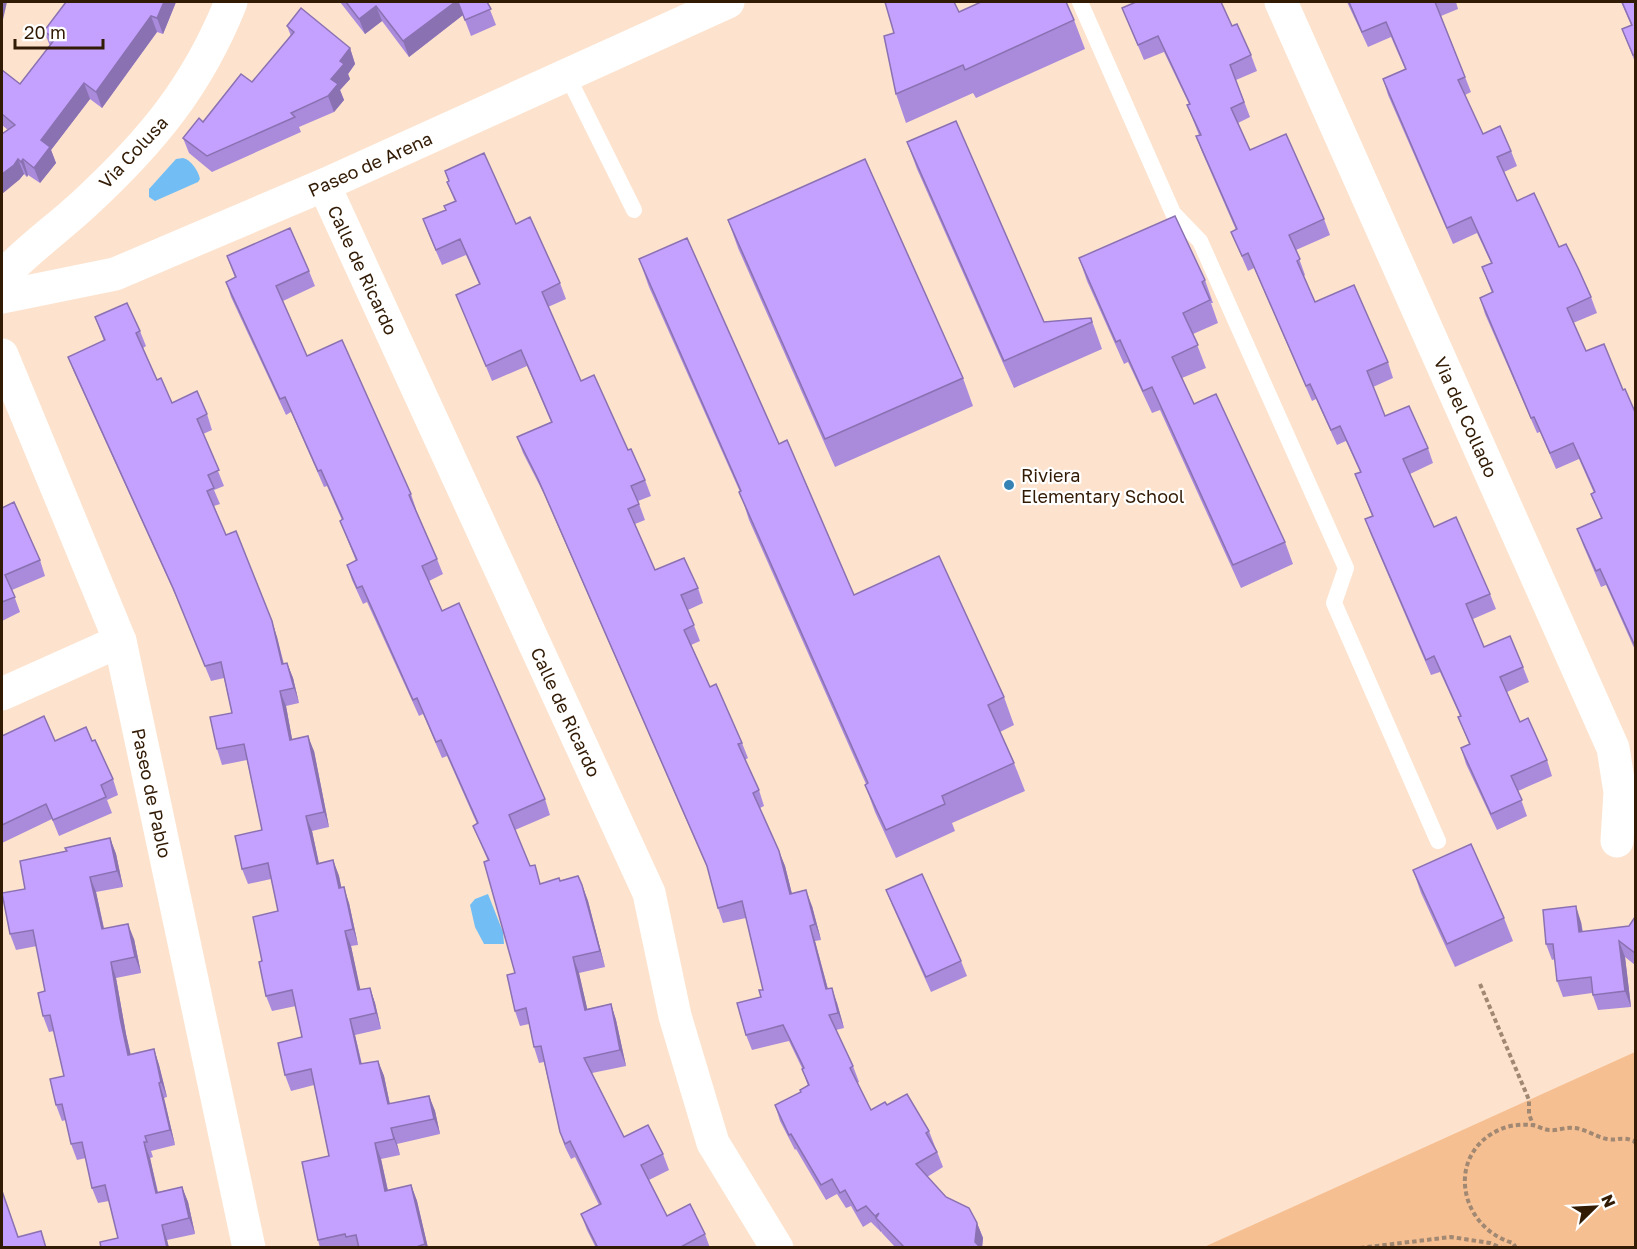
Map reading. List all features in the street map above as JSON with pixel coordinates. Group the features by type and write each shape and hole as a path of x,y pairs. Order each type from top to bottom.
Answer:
{"street":[{"name":"Via Colusa","path":"2,277 20,257 82,206 132,158 168,117 196,75 231,2"},
{"name":"Paseo de Arena","path":"2,297 115,274 324,185 729,2"},
{"name":"Via del Collado","path":"1281,2 1613,748 1620,792 1617,841"},
{"name":"Calle de Ricardo","path":"324,185 649,893 675,1016 713,1143 777,1248"},
{"name":"Paseo de Pablo","path":"2,355 120,641 249,1248"},
{"path":"2,694 120,641"}],"lane":[{"path":"1080,2 1173,213 1200,241 1346,568 1334,603 1438,841"},
{"path":"567,75 634,210"}],"path":[{"path":"1480,984 1529,1100 1529,1114 1533,1125"},
{"path":"1516,1248 1513,1243 1482,1227 1473,1215 1465,1193 1468,1166 1475,1150 1486,1138 1500,1129 1533,1125 1550,1130 1574,1127 1610,1140 1623,1137 1634,1141 1635,1144"},
{"path":"1360,1248 1450,1237 1490,1243 1502,1248"}],"shaded area":[{"path":"1635,1052 1635,1247 1204,1247"}],"water":[{"path":"183,158 196,169 200,179 198,182 155,201 149,197 149,189 176,159"},
{"path":"488,894 503,932 504,944 484,944 475,927 470,905 475,899"}],"building":[{"path":"66,2 164,2 157,18 151,16 96,92 84,83 41,140 50,147 34,168 23,159 21,162 18,159 2,174 2,134 15,125 2,114 2,70 20,84 55,39 44,31"},
{"path":"346,2 455,2 403,41 376,6 359,19"},
{"path":"458,2 487,2 491,9 465,20"},
{"path":"885,2 954,2 959,12 981,2 1066,2 1074,20 965,70 963,65 896,94 884,36 894,33"},
{"path":"1136,2 1221,2 1232,26 1237,24 1251,55 1230,65 1244,102 1231,108 1250,150 1286,134 1324,219 1289,235 1300,259 1297,261 1315,302 1354,285 1388,362 1367,371 1385,416 1409,406 1428,448 1403,459 1434,527 1456,517 1490,594 1466,604 1484,647 1510,636 1523,667 1500,677 1520,722 1528,718 1547,760 1511,776 1522,800 1491,814 1461,748 1470,744 1458,717 1461,716 1434,656 1426,660 1365,519 1373,516 1355,474 1361,472 1340,426 1331,430 1310,384 1306,386 1248,253 1242,256 1231,232 1237,229 1196,136 1201,135 1187,105 1190,104 1158,36 1138,45 1122,8"},
{"path":"1349,2 1435,2 1465,77 1458,80 1483,134 1500,126 1511,151 1497,157 1517,201 1534,193 1559,247 1566,244 1591,297 1567,308 1586,351 1604,344 1635,412 1635,646 1600,569 1596,571 1577,529 1602,518 1591,494 1595,492 1573,443 1550,453 1534,417 1531,418 1480,298 1493,292 1482,267 1492,263 1471,217 1447,228 1383,79 1406,69 1386,22 1362,32"},
{"path":"1622,2 1635,2 1635,54 1633,55 1622,29 1632,25"},
{"path":"301,8 350,48 340,61 344,64 331,79 338,84 328,96 291,113 295,117 207,156 183,138 199,118 203,122 241,74 252,82 294,32 287,26"},
{"path":"956,121 1044,322 1091,318 1092,322 1004,361 907,142"},
{"path":"484,153 516,224 530,217 560,283 542,292 581,381 594,375 628,450 631,449 645,480 631,486 639,504 628,509 655,570 684,558 698,588 681,595 694,625 684,630 710,687 716,684 742,743 738,744 759,790 753,793 779,851 790,894 806,890 815,924 810,926 826,989 832,988 838,1013 829,1015 853,1066 850,1068 871,1110 885,1102 887,1105 907,1094 929,1131 926,1133 937,1152 916,1164 946,1197 969,1208 977,1223 975,1242 981,1248 905,1248 876,1218 879,1213 875,1216 866,1206 857,1211 845,1190 840,1193 832,1179 821,1185 791,1134 789,1135 775,1105 801,1092 800,1090 809,1085 802,1069 804,1068 783,1025 746,1035 737,1003 761,997 759,990 763,990 742,901 718,908 707,866 538,479 517,437 552,422 521,350 486,366 456,295 480,284 460,239 436,250 423,219 446,210 444,206 456,201 447,182 449,181 445,171"},
{"path":"865,159 963,378 825,439 728,220"},
{"path":"1175,216 1205,280 1202,282 1210,300 1183,313 1198,345 1172,357 1194,404 1216,394 1285,542 1233,565 1152,387 1143,391 1120,340 1116,342 1079,258"},
{"path":"290,228 309,271 276,286 307,356 342,340 411,494 409,495 437,559 422,566 442,611 459,603 545,799 509,815 530,866 535,865 540,884 559,878 560,881 578,876 582,885 600,951 573,957 585,1010 611,1004 620,1050 584,1058 624,1137 648,1125 663,1154 641,1165 667,1216 690,1204 705,1234 679,1248 598,1248 581,1214 601,1204 570,1141 565,1144 560,1132 541,1046 534,1047 526,1008 515,1011 507,975 515,973 484,862 489,860 473,826 478,823 441,740 436,742 417,698 413,700 362,586 357,588 347,565 357,560 340,521 343,519 321,470 318,471 285,397 280,399 226,282 236,277 227,256"},
{"path":"687,238 779,444 787,440 854,595 939,556 1004,697 988,705 1014,763 942,796 945,804 886,830 865,785 868,783 639,259"},
{"path":"127,303 140,331 136,333 157,380 161,378 172,403 197,391 207,414 197,419 219,470 208,475 214,488 207,491 226,535 236,531 272,621 282,664 287,663 294,688 280,691 290,740 308,736 324,812 306,816 317,864 333,860 339,888 344,887 353,929 345,931 358,990 370,988 376,1013 350,1019 360,1064 378,1061 388,1104 429,1096 434,1119 391,1128 394,1139 375,1143 385,1191 411,1185 425,1244 416,1248 359,1248 356,1235 346,1237 345,1234 318,1240 302,1162 329,1156 311,1069 285,1075 278,1043 302,1037 292,990 266,996 253,917 278,911 268,863 242,869 235,836 262,830 244,744 217,749 210,717 232,713 221,662 205,666 173,588 68,357 105,340 95,317"},
{"path":"14,502 40,560 5,575 15,597 2,602 2,508"},
{"path":"44,716 55,741 86,727 92,741 95,740 113,779 101,785 106,797 53,820 46,804 2,825 2,736"},
{"path":"110,838 117,871 90,877 102,929 128,924 135,957 111,962 120,1018 128,1055 154,1049 170,1130 145,1136 147,1142 144,1142 156,1193 182,1187 189,1218 162,1225 167,1248 101,1248 100,1242 118,1238 105,1185 92,1188 82,1142 71,1144 62,1104 56,1105 50,1079 64,1076 50,1015 43,1016 38,993 45,991 33,930 10,934 2,893 25,889 20,861 67,851 65,848"},
{"path":"1471,844 1504,918 1447,944 1413,870"},
{"path":"922,874 961,961 926,977 886,890"},
{"path":"1576,906 1579,932 1629,926 1635,917 1635,953 1619,941 1625,991 1593,995 1591,977 1557,981 1553,944 1546,944 1543,910"},
{"path":"2,1191 18,1237 41,1231 46,1248 2,1248"}],"place":[{"name":"Riviera Elementary School","path":"1009,485"}]}
